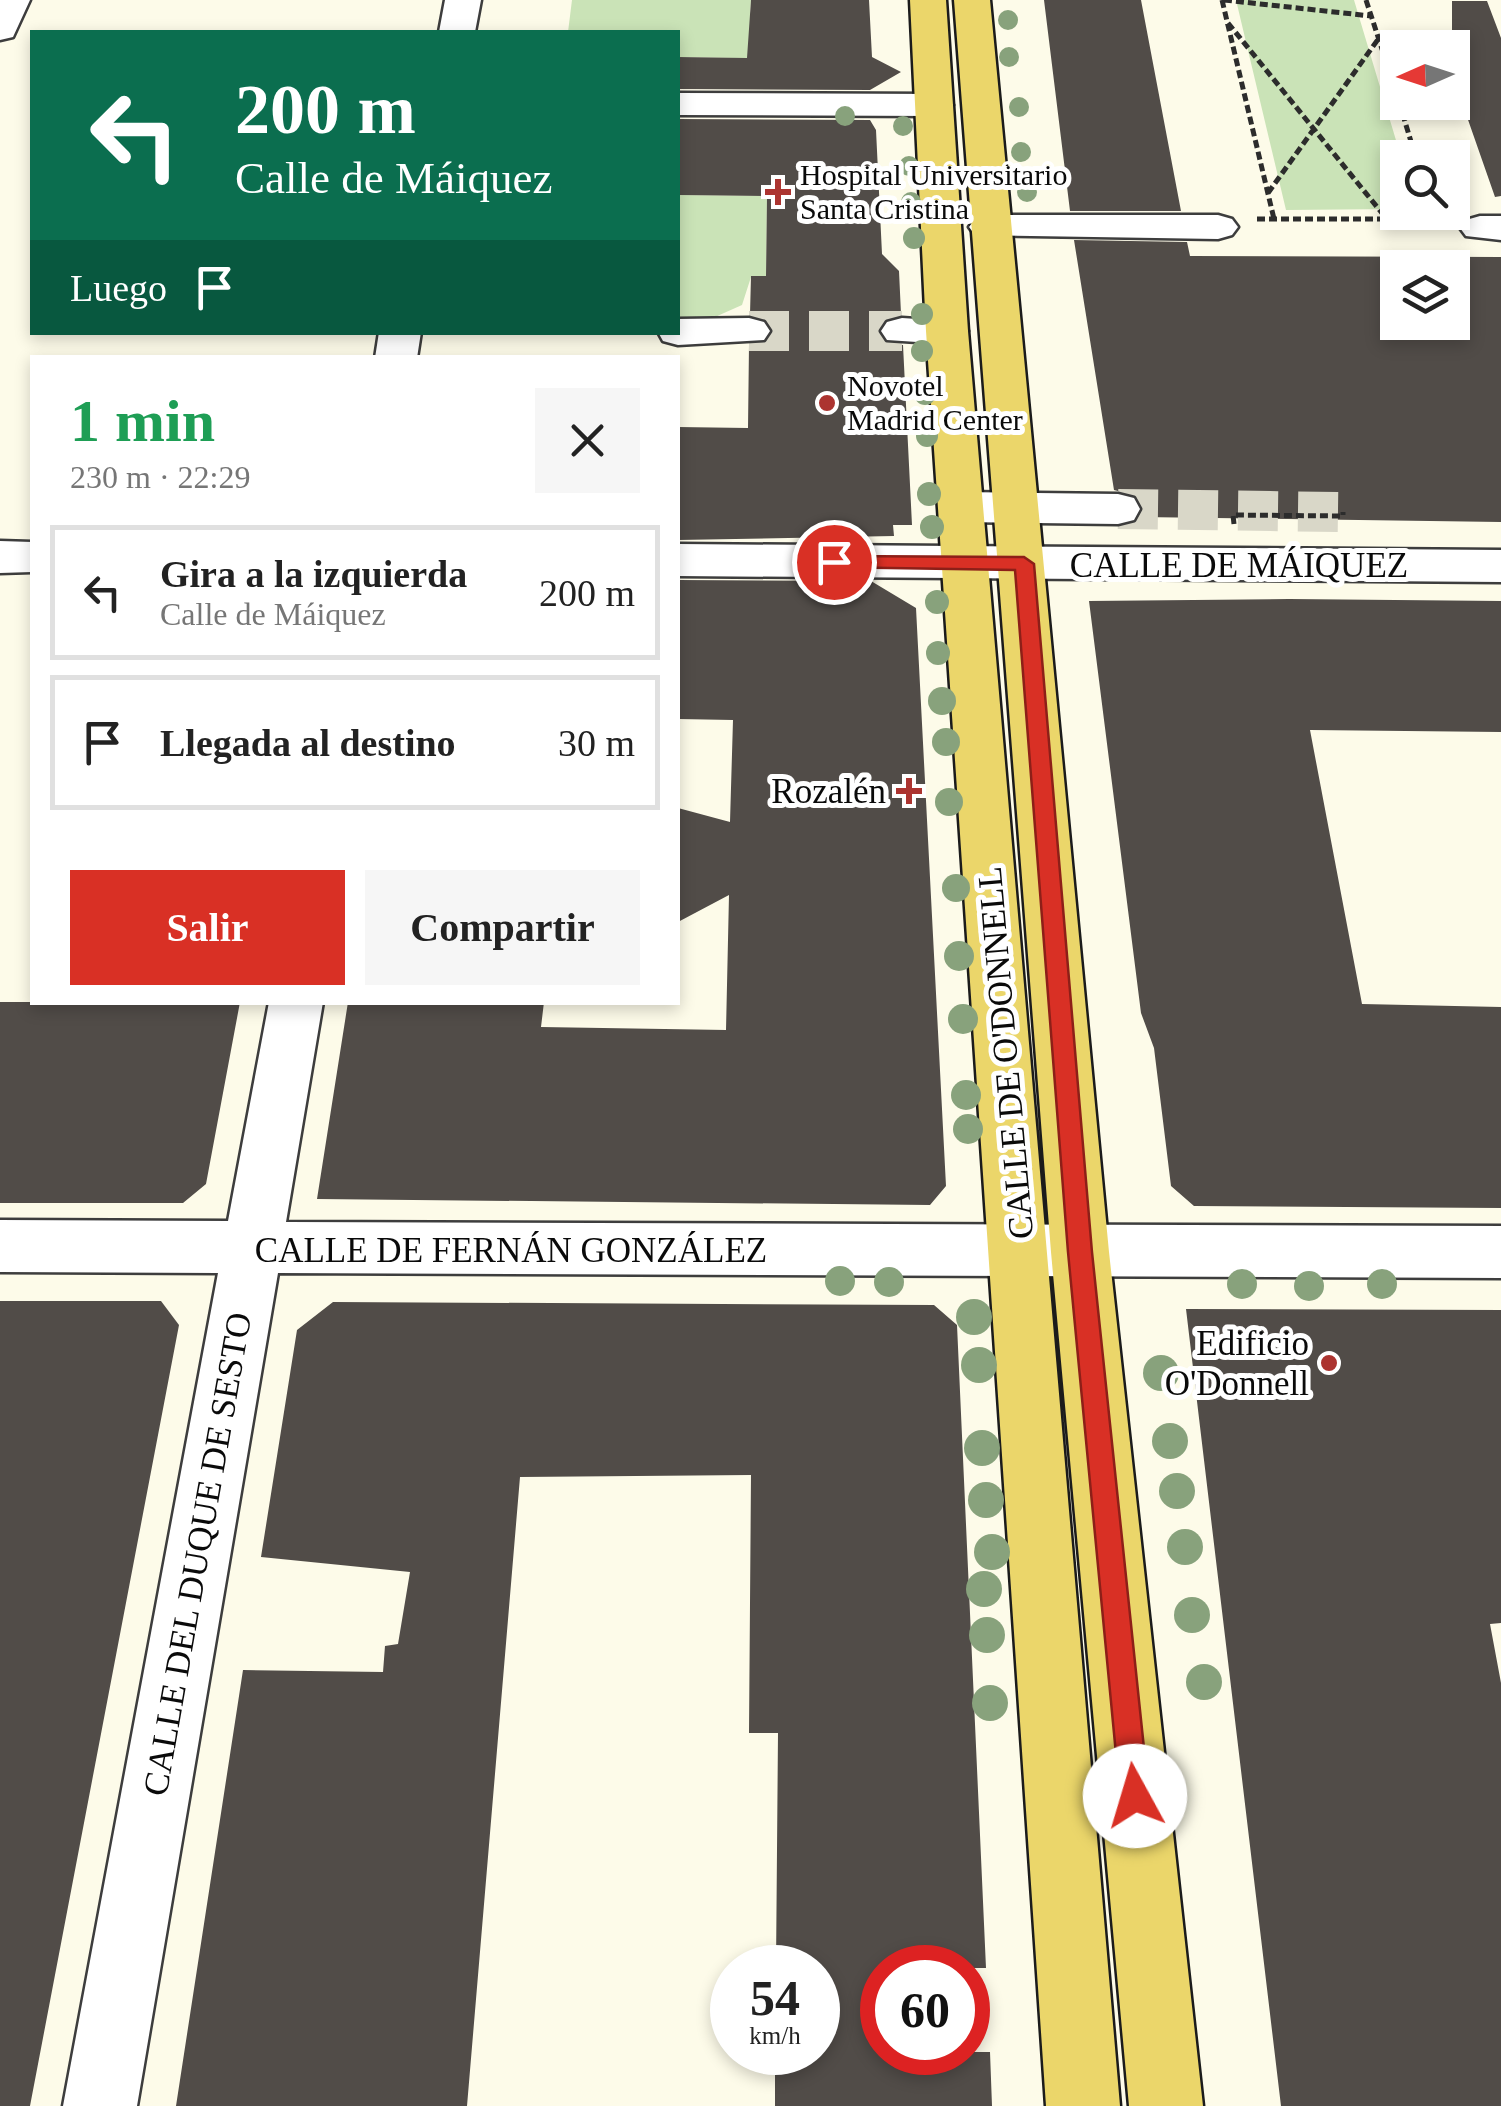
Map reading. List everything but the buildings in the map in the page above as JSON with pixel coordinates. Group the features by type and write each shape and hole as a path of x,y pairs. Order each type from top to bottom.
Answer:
{"main road":[{"name":"CALLE DE O'DONNELL","path":"928,0 946,331 964,563 1051,1252 1166,2106"},
{"name":"CALLE DE O'DONNELL","path":"972,0 989,227 1024,564 1084,2106"}],"street":[{"path":"0,28 12,0"},
{"path":"457,30 462,0"},
{"path":"680,104 934,105"},
{"path":"989,227 1236,223"},
{"path":"902,331 946,331"},
{"path":"961,506 1118,509"},
{"path":"0,557 30,557"},
{"name":"CALLE DE MÁIQUEZ","path":"680,560 1501,566"},
{"name":"CALLE DEL DUQUE DE SESTO","path":"100,2106 295,1005"},
{"name":"CALLE DE FERNÁN GONZÁLEZ","path":"0,1246 250,1250 1501,1252"}],"path":[{"path":"1274,219 1223,0 1371,16"},
{"path":"1366,0 1380,41"},
{"path":"1228,24 1380,210"},
{"path":"1267,194 1379,38"},
{"path":"1236,223 1380,219"},
{"path":"1233,515 1344,516 1343,512"}],"green space":[{"path":"572,0 751,0 750,12 796,59 680,57 680,30 568,30"},
{"path":"1236,0 1354,0 1380,87 1380,120 1390,120 1396,140 1380,140 1380,209 1286,210"},
{"path":"680,195 767,196 766,276 751,277 742,305 706,321 680,320"}],"tunnel":[{"path":"749,331 902,331"},
{"path":"1118,509 1343,512"}],"place":[{"name":"Hospital Universitario Santa Cristina","path":"778,192"},
{"name":"Novotel Madrid Center","path":"827,403"},
{"name":"Rozalén","path":"909,791"},
{"name":"Edificio O'Donnell","path":"1329,1363"}],"route":[{"path":"834,562 1024,564 1080,1252 1135,1796"}]}
